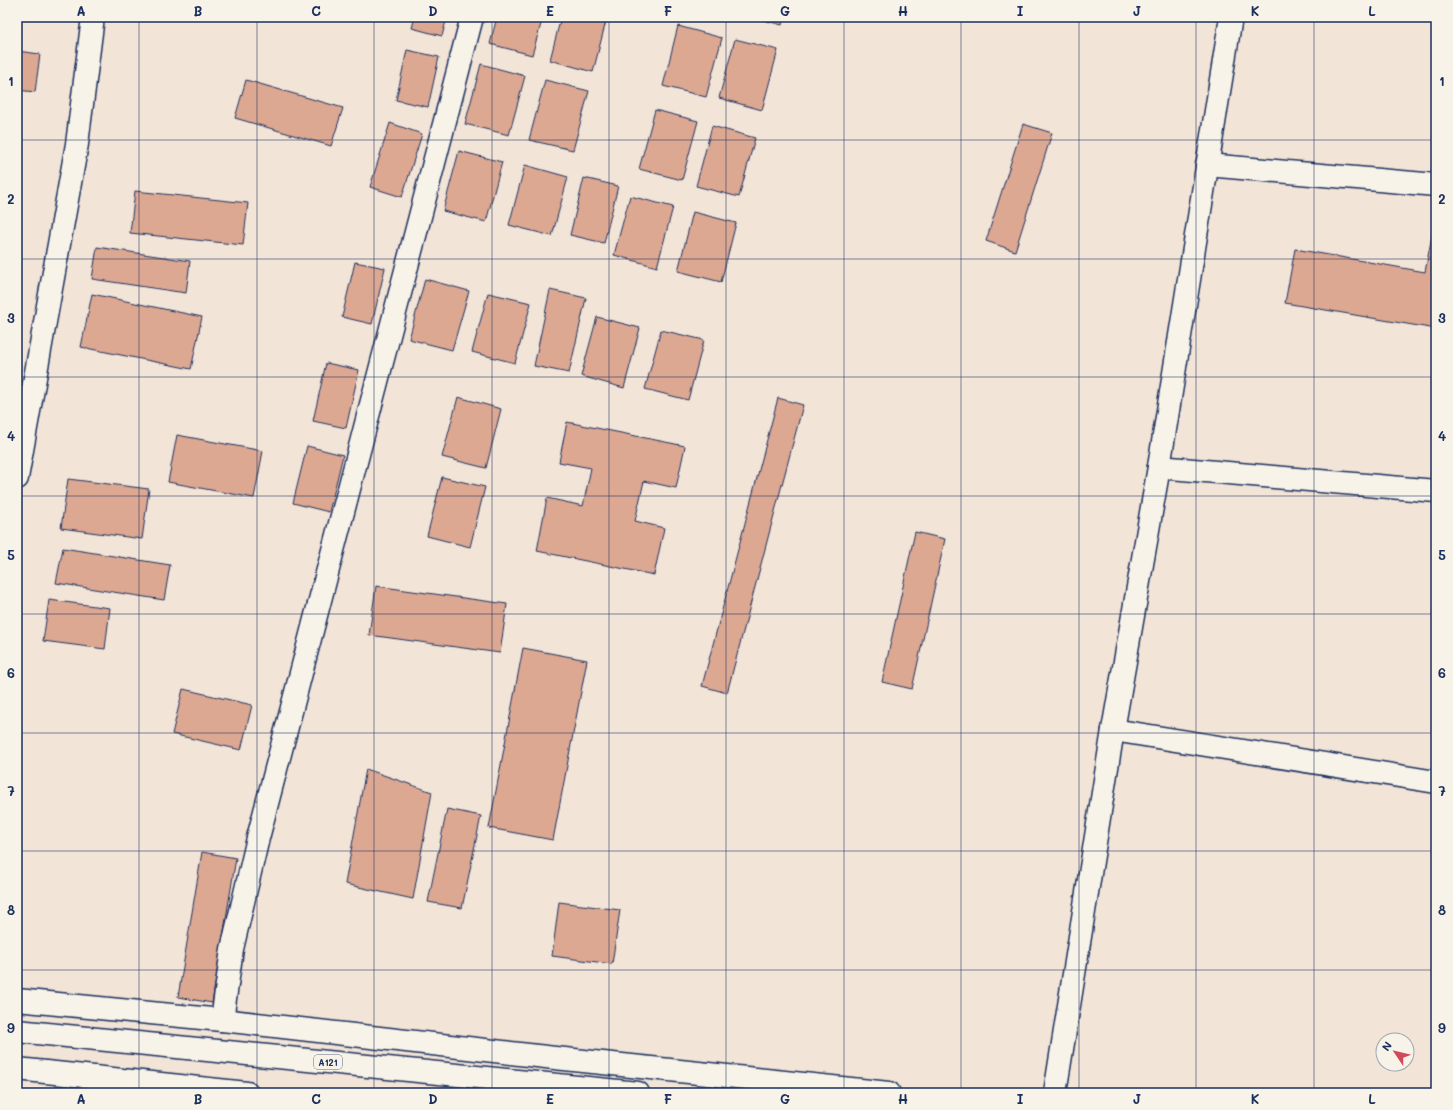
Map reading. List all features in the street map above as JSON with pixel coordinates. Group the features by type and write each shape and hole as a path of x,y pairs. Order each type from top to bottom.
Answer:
{"main road":[{"path":"17,478 77,144 93,17"},
{"path":"222,1020 232,949 258,838 472,17"},
{"path":"1055,1093 1113,730 1159,467 1231,17"},
{"path":"1207,165 1436,185"},
{"path":"1159,467 1436,491"},
{"path":"1113,730 1436,782"},
{"path":"17,1000 222,1020 563,1059 889,1093"},
{"name":"A121","path":"17,1031 638,1093"},
{"path":"17,1069 246,1093"}],"building":[{"path":"415,17 447,17 442,36 412,28"},
{"path":"497,17 543,17 532,55 490,44"},
{"path":"561,17 607,17 593,72 550,60"},
{"path":"752,17 784,17 782,25"},
{"path":"1422,17 1436,17 1436,23 1422,21"},
{"path":"678,26 722,38 706,97 663,86"},
{"path":"735,39 778,50 762,110 719,98"},
{"path":"407,50 439,57 428,107 396,100"},
{"path":"17,51 40,54 35,92 17,90"},
{"path":"481,64 525,76 509,135 465,124"},
{"path":"246,80 343,108 331,146 235,118"},
{"path":"545,80 589,91 573,150 529,140"},
{"path":"655,110 698,121 682,180 639,169"},
{"path":"390,123 422,134 402,197 370,187"},
{"path":"1023,124 1052,133 1015,251 986,241"},
{"path":"712,126 755,138 739,197 696,186"},
{"path":"459,151 502,162 486,222 443,211"},
{"path":"525,165 568,177 552,236 509,225"},
{"path":"584,178 618,186 604,243 570,235"},
{"path":"135,191 248,203 243,245 130,233"},
{"path":"630,196 673,207 657,267 614,255"},
{"path":"693,212 736,223 721,282 678,271"},
{"path":"1434,225 1436,225 1436,329 1285,303 1295,249 1425,272"},
{"path":"97,247 190,261 186,293 92,279"},
{"path":"355,262 385,268 372,324 342,317"},
{"path":"425,279 469,291 452,350 409,339"},
{"path":"550,290 586,298 569,373 534,366"},
{"path":"488,293 531,303 515,363 472,352"},
{"path":"92,294 202,317 191,369 81,347"},
{"path":"597,317 640,328 624,388 581,376"},
{"path":"661,330 704,340 688,400 645,389"},
{"path":"326,363 359,370 346,428 313,421"},
{"path":"458,397 501,409 486,468 442,457"},
{"path":"778,398 803,405 727,693 702,686"},
{"path":"567,422 685,446 676,488 644,481 635,521 664,528 654,575 537,551 547,498 583,506 591,468 559,462"},
{"path":"177,435 263,451 254,498 168,482"},
{"path":"307,446 343,455 329,512 293,503"},
{"path":"442,477 485,487 470,547 427,536"},
{"path":"68,479 149,489 142,539 61,528"},
{"path":"915,532 945,539 912,689 882,682"},
{"path":"63,548 170,565 164,600 56,583"},
{"path":"376,586 507,604 500,653 369,635"},
{"path":"49,600 110,608 105,649 43,641"},
{"path":"523,648 587,660 553,840 489,828"},
{"path":"183,689 252,705 241,750 172,734"},
{"path":"366,769 432,792 413,899 345,884"},
{"path":"447,809 481,816 462,908 428,902"},
{"path":"202,852 236,858 212,1003 178,997"},
{"path":"559,902 620,910 612,964 552,956"}]}
